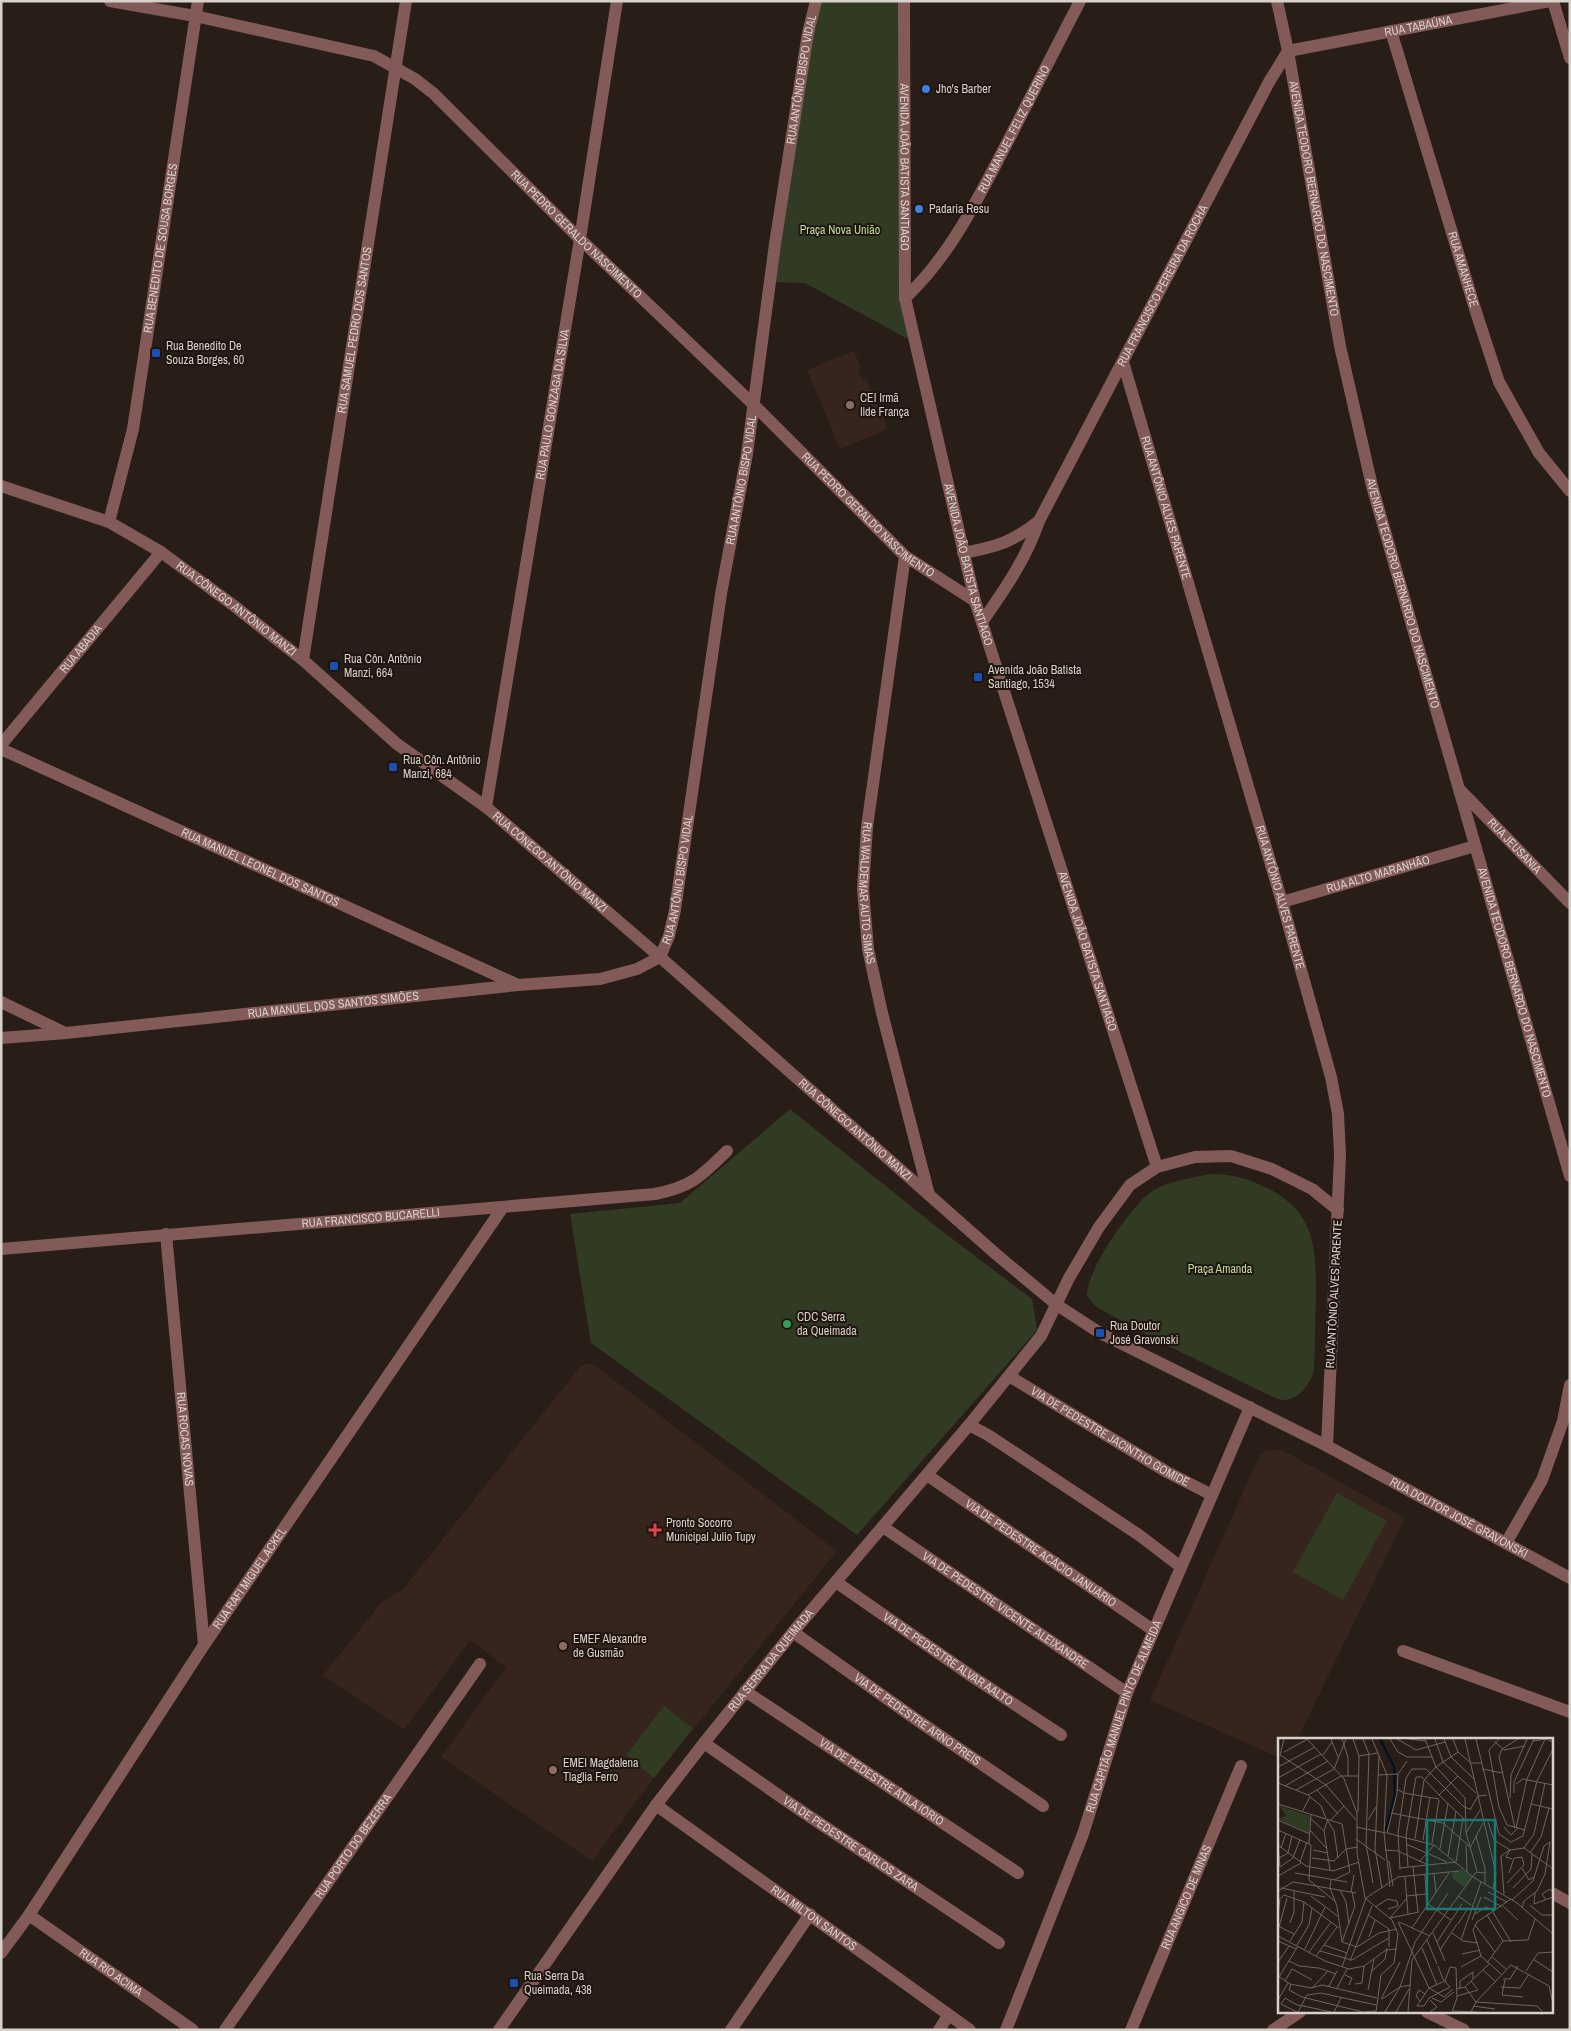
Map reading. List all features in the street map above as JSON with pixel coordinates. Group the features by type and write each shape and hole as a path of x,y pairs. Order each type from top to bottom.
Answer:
{"street":[{"name":"RUA PEDRO GERALDO NASCIMENTO","path":"110,1 196,16 374,56 433,93 580,238 754,405 905,556 975,601"},
{"name":"RUA BENEDITO DE SOUSA BORGES","path":"109,522 133,429 198,1"},
{"name":"RUA SAMUEL PEDRO DOS SANTOS","path":"303,660 406,1"},
{"name":"RUA PAULO GONZAGA DA SILVA","path":"486,807 580,238 617,1"},
{"name":"RUA ANTÔNIO BISPO VIDAL","path":"660,958 669,936 675,910 721,594 754,405 778,225 808,33 816,1"},
{"name":"AVENIDA JOÃO BATISTA SANTIAGO","path":"904,1 905,298 975,601 1156,1167"},
{"name":"RUA MANUEL FELIZ QUERINO","path":"905,298 921,283 944,254 980,195 1080,1"},
{"name":"AVENIDA TEODORO BERNARDO DO NASCIMENTO","path":"1277,1 1288,51 1340,346 1370,476 1570,1176"},
{"name":"RUA TABAÚNA","path":"1288,51 1552,1"},
{"path":"1552,1 1570,58"},
{"name":"RUA AMANHECE","path":"1391,31 1499,382 1539,453 1570,491"},
{"name":"RUA FRANCISCO PEREIRA DA ROCHA","path":"982,622 1015,574 1031,546 1040,521 1269,82 1288,51"},
{"name":"RUA ANTÔNIO ALVES PARENTE","path":"1123,362 1282,902 1331,1077 1338,1114 1340,1155 1327,1446"},
{"name":"RUA CÔNEGO ANTÔNIO MANZI","path":"1,486 109,522 161,552 303,660 397,744 486,807 1056,1305"},
{"name":"RUA FRANCISCO PEREIRA DA ROCHA","path":"963,553 1007,542 1020,536 1040,521"},
{"name":"RUA ABADIA","path":"1,745 161,552"},
{"name":"RUA WALDEMAR AUTO SIMAS","path":"905,556 867,827 863,889 868,949 882,1013 930,1195"},
{"name":"RUA MANUEL LEONEL DOS SANTOS","path":"1,748 518,985"},
{"name":"RUA JEUSANIA","path":"1459,789 1570,903"},
{"name":"RUA ALTO MARANHÃO","path":"1282,902 1475,846"},
{"name":"RUA MANUEL DOS SANTOS SIMÕES","path":"1,1038 66,1033 518,985 600,979 637,969 660,958"},
{"path":"1,1002 66,1033"},
{"name":"RUA FRANCISCO BUCARELLI","path":"1,1249 655,1194 686,1186 698,1178 726,1151"},
{"path":"1056,1305 1069,1278 1099,1227 1130,1185 1156,1167 1195,1157 1231,1156 1280,1173 1312,1190 1338,1210"},
{"name":"RUA RAFI MIGUEL ACKEL","path":"1,1953 29,1915 204,1645 503,1206"},
{"name":"RUA ROCAS NOVAS","path":"166,1234 204,1645"},
{"name":"RUA SERRA DA QUEIMADA","path":"499,2030 656,1805 793,1632 969,1425 1041,1336 1056,1305"},
{"name":"RUA DOUTOR JOSÉ GRAVONSKI","path":"1056,1305 1100,1333 1327,1446 1570,1578"},
{"name":"VIA DE PEDESTRE JACINTHO GOMIDE","path":"1009,1376 1166,1472 1212,1495"},
{"path":"1506,1543 1542,1480 1563,1421 1570,1385"},
{"name":"RUA CAPITÃO MANUEL PINTO DE ALMEIDA","path":"1006,2030 1083,1834 1127,1693 1250,1407"},
{"path":"969,1425 988,1435 1139,1535 1181,1566"},
{"name":"VIA DE PEDESTRE ACÁCIO JANUÁRIO","path":"927,1475 1153,1630"},
{"name":"VIA DE PEDESTRE VICENTE ALEIXANDRE","path":"882,1527 1127,1693"},
{"name":"VIA DE PEDESTRE ALVAR AALTO","path":"836,1582 973,1677 1061,1735"},
{"name":"VIA DE PEDESTRE ARNO PREIS","path":"793,1632 1043,1806"},
{"path":"1403,1651 1570,1712"},
{"name":"RUA PORTO DO BEZERRA","path":"225,2030 480,1664"},
{"name":"VIA DE PEDESTRE ÁTILA IÓRIO","path":"745,1691 1018,1873"},
{"name":"VIA DE PEDESTRE CARLOS ZARA","path":"704,1743 794,1806 999,1943"},
{"name":"RUA ANGICO DE MINAS","path":"1131,2030 1242,1766"},
{"name":"RUA MILTON SANTOS","path":"656,1805 970,2030"},
{"path":"1554,1895 1570,1903"},
{"path":"731,2030 810,1914"},
{"name":"RUA RIO ACIMA","path":"29,1915 193,2030"},
{"path":"1273,2030 1297,2014"},
{"path":"1431,2014 1464,2030"},
{"path":"938,2030 948,2016"}],"shaded area":[{"name":"CEI Irmã Ilde França","path":"854,351 861,368 858,370 862,380 867,379 888,429 840,449 807,370"},
{"path":"587,1363 593,1364 837,1551 654,1778 592,1861 441,1757 506,1667 470,1640 404,1730 323,1675 382,1602 403,1589 580,1367"},
{"path":"1268,1449 1284,1451 1405,1518 1298,1738 1278,1738 1278,1757 1150,1700 1260,1455"}],"green space":[{"name":"Praça Nova União","path":"816,1 901,1 908,339 805,283 770,282"},
{"path":"790,1109 938,1228 1032,1299 1037,1330 857,1535 591,1343 570,1214 680,1203"},
{"name":"Praça Amanda","path":"1210,1174 1226,1175 1255,1182 1285,1199 1305,1221 1314,1249 1316,1280 1314,1370 1305,1388 1296,1397 1284,1400 1277,1399 1148,1336 1095,1306 1087,1296 1094,1271 1111,1240 1142,1199 1165,1185"},
{"path":"1337,1493 1387,1521 1343,1600 1293,1572"},
{"path":"664,1706 693,1728 654,1778 626,1755"}],"place":[{"name":"Jho's Barber","path":"926,89"},
{"name":"Padaria Resu","path":"919,209"},
{"name":"Rua Benedito De Souza Borges, 60","path":"156,353"},
{"name":"CEI Irmã Ilde França","path":"850,405"},
{"name":"Rua Côn. Antônio Manzi, 664","path":"334,666"},
{"name":"Avenida João Batista Santiago, 1534","path":"978,677"},
{"name":"Rua Côn. Antônio Manzi, 684","path":"393,767"},
{"name":"CDC Serra da Queimada","path":"787,1324"},
{"name":"Rua Doutor José Gravonski","path":"1100,1333"},
{"name":"Pronto Socorro Municipal Julio Tupy","path":"655,1530"},
{"name":"EMEF Alexandre de Gusmão","path":"563,1646"},
{"name":"EMEI Magdalena Tlaglia Ferro","path":"553,1770"},
{"name":"Rua Serra Da Queimada, 438","path":"514,1983"}]}
